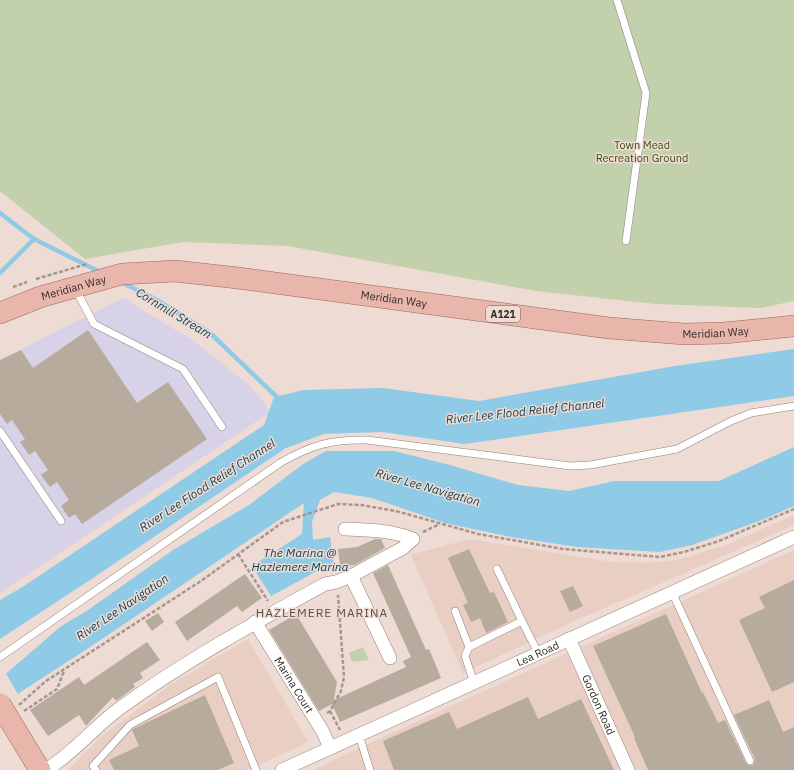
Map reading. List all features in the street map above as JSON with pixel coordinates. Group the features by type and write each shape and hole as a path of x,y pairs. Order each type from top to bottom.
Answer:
{"main road":[{"name":"Meridian Way","path":"0,313 40,297 74,286 122,274 175,271 609,328 684,334 724,333 794,326"},
{"path":"12,711 40,770"}],"street":[{"path":"46,770 85,740 107,718 121,707 255,622 325,584 336,582 351,576 402,548 413,539 398,533 379,530 345,529"},
{"name":"Lea Road","path":"282,770 794,537"},
{"path":"351,576 390,658"},
{"name":"Marina Court","path":"255,622 322,732 330,748"},
{"name":"Gordon Road","path":"569,639 628,770"}],"lane":[{"path":"617,0 646,93 626,241"},
{"path":"74,286 94,324 183,369 222,427"},
{"path":"0,657 280,463 301,451 324,443 343,440 367,440 570,466 590,465 677,449 738,418 794,406"},
{"path":"0,431 61,520"},
{"path":"497,569 538,653"},
{"path":"672,592 750,762"},
{"path":"454,611 469,647"},
{"path":"474,683 465,656 469,647 522,621"},
{"path":"96,770 93,766 130,725 218,677 256,770"},
{"path":"359,735 370,770"}],"path":[{"path":"12,711 46,682 201,581 283,522 318,509 338,504 361,505 396,511 478,534 563,549 660,557 684,552 719,541 794,509"},
{"path":"413,539 440,523"},
{"path":"238,554 275,612"},
{"path":"327,713 330,711 341,691 344,677 336,582"},
{"path":"12,711 57,689 65,671"},
{"path":"330,711 346,741"}],"shaded area":[{"path":"123,298 194,341 250,386 266,405 269,413 0,593 0,360"},
{"path":"794,515 794,525 570,623 463,673 411,555 469,539 612,562 650,563 677,560 726,545"},
{"path":"794,550 794,770 313,770 385,736"},
{"path":"248,639 308,742 248,770 68,770 100,738 170,685"}],"green space":[{"name":"Town Mead Recreation Ground","path":"0,0 794,0 794,301 761,308 655,304 536,291 288,246 183,242 85,259 0,191"},
{"path":"363,647 369,660 352,662 349,653"}],"water":[{"name":"River Lee Flood Relief Channel","path":"794,349 794,396 465,444 382,432 324,434 286,448 0,639 0,600 24,586 264,425 274,397 304,390 383,388 479,401 675,366"},
{"path":"794,447 794,506 762,520 692,545 660,552 577,547 511,537 445,523 372,498 334,492 320,500 312,522 313,540 330,537 334,567 321,569 271,596 252,566 302,534 304,503 19,693 0,716 0,679 60,627 88,610 173,550 249,505 303,464 326,451 394,451 450,465 518,485 569,491 615,481 719,481"}],"pier":[{"path":"5,672 19,696 0,718 0,676"}],"building":[{"path":"88,330 137,403 168,382 207,439 82,524 75,514 69,518 61,506 69,500 57,482 50,487 41,475 48,470 35,451 29,455 20,442 25,439 12,420 7,424 0,414 0,360 21,350 33,368"},
{"path":"375,539 381,539 385,548 355,565 340,566 338,549 357,547"},
{"path":"469,549 490,593 494,592 508,622 486,633 480,618 471,622 463,605 468,603 448,558"},
{"path":"388,565 426,650 429,649 441,678 340,722 332,704 319,711 269,630 296,614 337,682 334,700 406,667 403,661 411,657 373,573"},
{"path":"245,574 262,598 242,612 237,606 187,641 175,622"},
{"path":"794,580 794,682 772,692 739,620 765,608 759,597"},
{"path":"573,586 583,606 570,612 560,591"},
{"path":"158,613 164,622 152,631 145,621"},
{"path":"666,614 702,693 703,692 718,723 725,720 746,763 752,766 755,759 734,715 769,700 783,732 794,727 794,770 648,770 634,738 635,737 593,646"},
{"path":"147,642 160,660 140,673 143,678 133,684 135,687 116,701 113,697 86,726 79,715 48,736 30,710 79,677 84,685"},
{"path":"205,695 234,763 218,770 114,770 109,760 139,746 132,730 133,729"},
{"path":"528,697 538,719 581,699 614,770 394,770 383,741 449,712 457,729"}],"waterway":[{"name":"Cornmill Stream","path":"0,213 34,239 102,273"},
{"path":"0,273 34,239"},
{"name":"Cornmill Stream","path":"121,282 155,299 210,333 279,399"}],"district":[{"name":"HAZLEMERE MARINA","path":"322,612"}],"water label":[{"name":"River Lee Navigation","path":"428,487"},
{"name":"The Marina @ Hazlemere Marina","path":"300,559"},
{"name":"River Lee Navigation","path":"122,607"}]}
